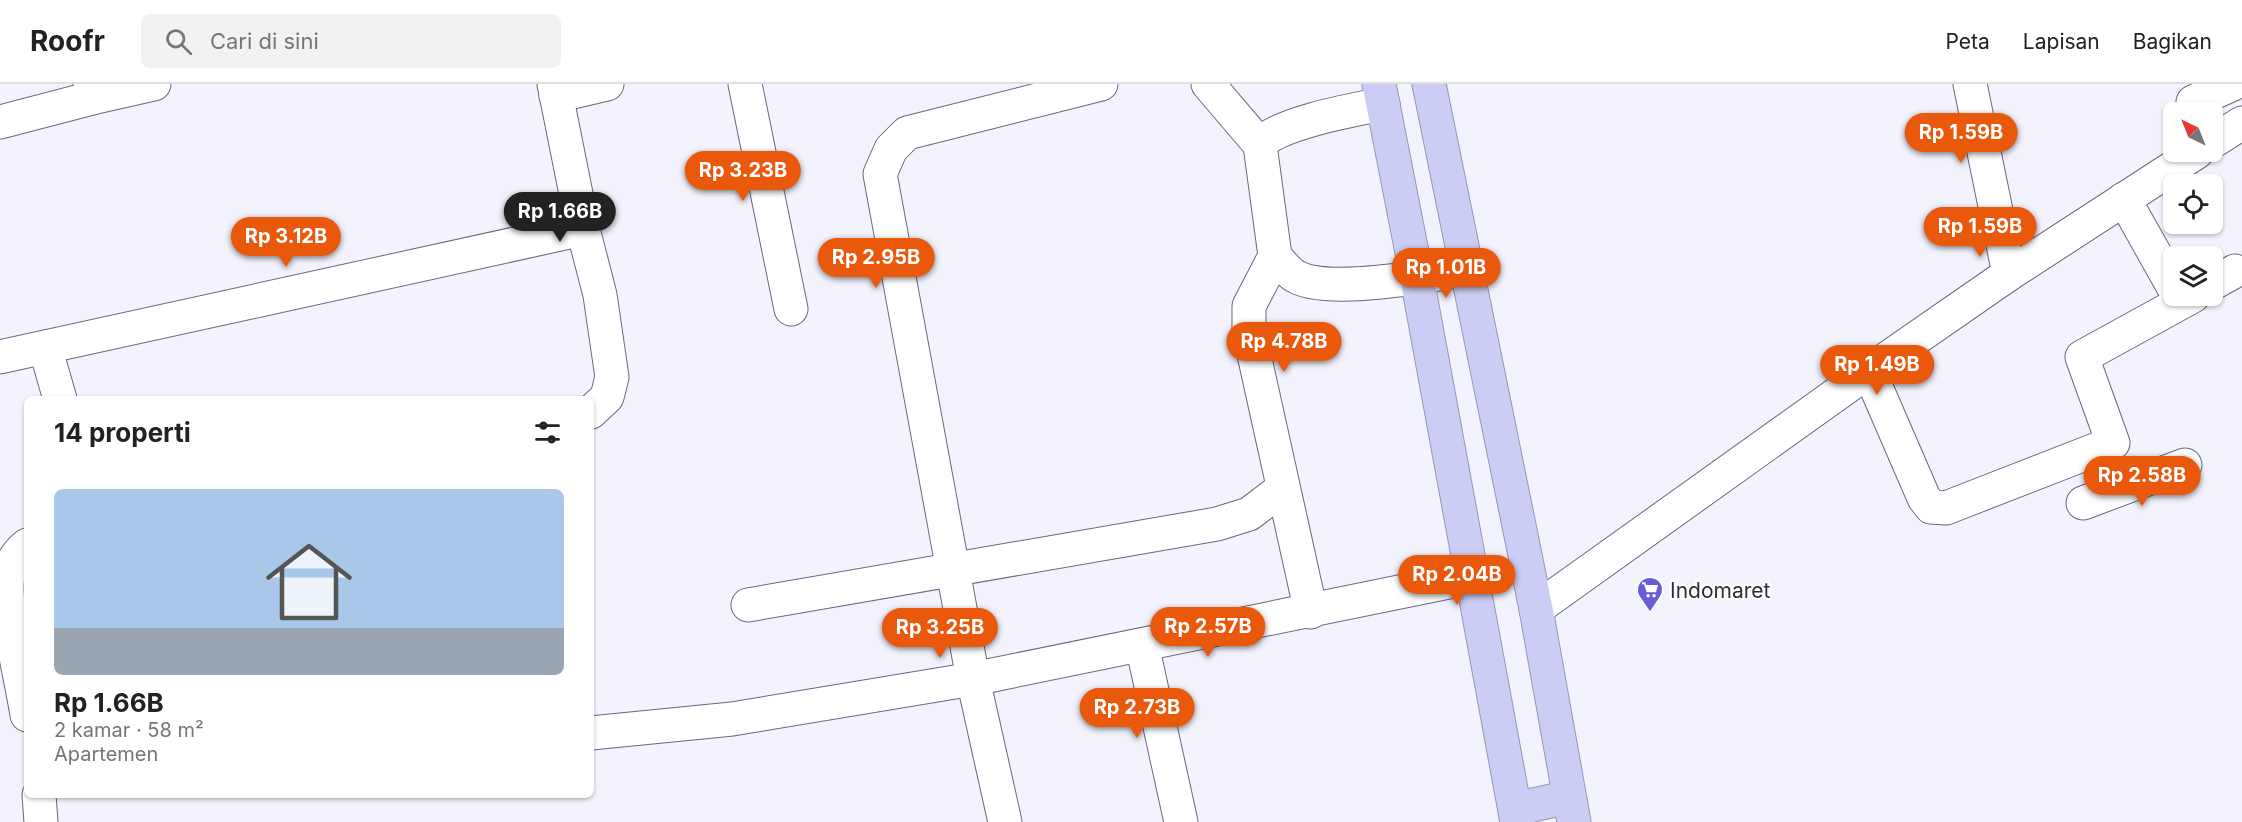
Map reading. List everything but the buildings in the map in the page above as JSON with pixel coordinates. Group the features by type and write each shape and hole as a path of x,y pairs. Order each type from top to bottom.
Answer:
{"highway":[{"path":"1381,94 1516,815 1572,809 1536,609 1429,84"}],"street":[{"path":"0,122 91,91 154,84"},
{"path":"594,409 607,397 612,377 600,295 583,229 555,90 607,84"},
{"path":"745,84 791,309"},
{"path":"1208,84 1260,145 1275,256 1249,306 1247,317 1311,612"},
{"path":"1970,84 2009,274"},
{"path":"2192,100 2233,84"},
{"path":"1005,822 973,679 880,174 891,149 907,133 1091,85"},
{"path":"1260,145 1271,135 1381,94"},
{"path":"2223,135 2242,123"},
{"path":"1536,609 1869,370 2009,274 2183,162"},
{"path":"2124,200 2163,265"},
{"path":"0,357 583,229"},
{"path":"1275,256 1295,276 1311,282 1360,283 1417,278 1465,269"},
{"path":"1869,370 1924,498 1931,507 1946,508 2113,443 2082,357 2163,306"},
{"path":"45,347 59,396"},
{"path":"2104,447 2122,487"},
{"path":"2083,503 2185,465"},
{"path":"748,605 1217,524 1249,514 1283,488"},
{"path":"24,547 18,552 8,576 10,612 24,697"},
{"path":"594,733 732,719 973,679 1311,612 1473,577"},
{"path":"1142,645 1181,822"},
{"path":"39,798 41,822"}],"place":[{"name":"Indomaret","path":"1650,613"}]}
